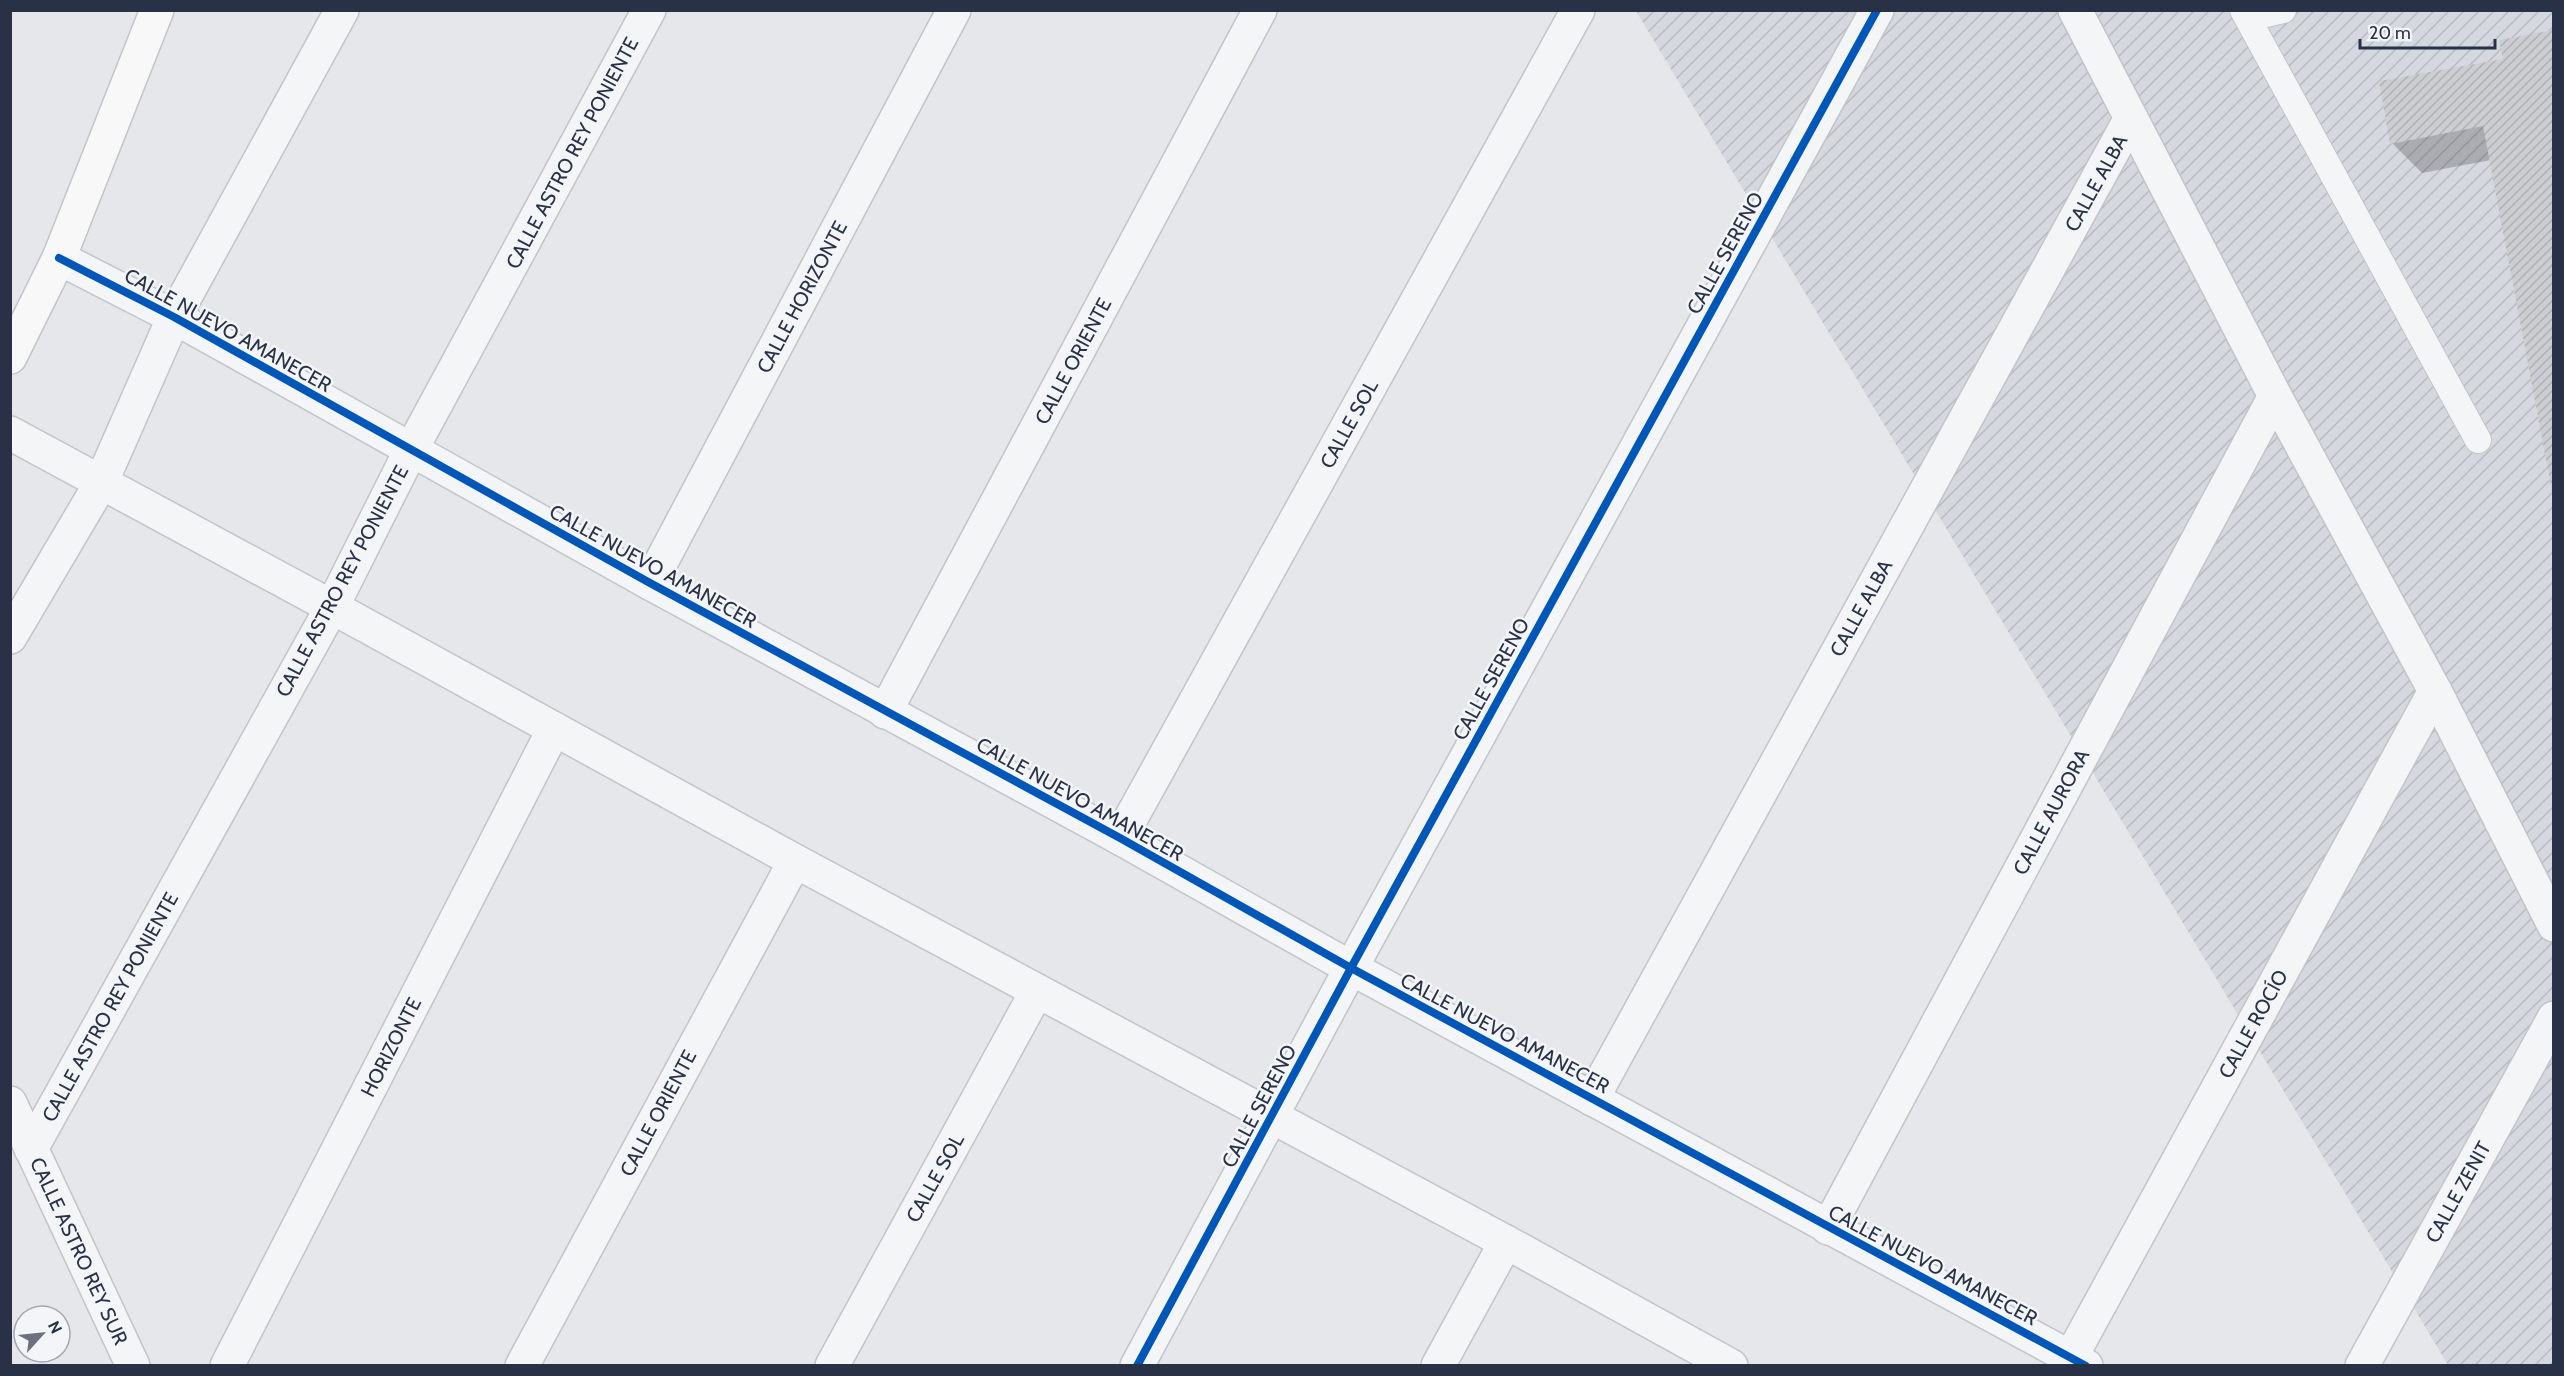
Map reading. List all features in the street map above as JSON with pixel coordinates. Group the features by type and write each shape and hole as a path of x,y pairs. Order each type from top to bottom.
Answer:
{"main road":[{"path":"13,346 59,258 157,10"}],"street":[{"path":"10,637 101,483 174,317 342,10"},
{"name":"CALLE ASTRO REY PONIENTE","path":"31,1149 332,606 411,450 649,10"},
{"name":"CALLE HORIZONTE","path":"650,583 954,10"},
{"name":"CALLE ORIENTE","path":"885,712 1260,10"},
{"name":"CALLE SOL","path":"1120,838 1578,10"},
{"name":"CALLE SERENO","path":"1137,1365 1351,968 1877,10"},
{"path":"2075,10 2275,396 2435,692 2553,925"},
{"name":"CALLE ALBA","path":"1592,1099 2131,118"},
{"name":"CALLE NUEVO AMANECER","path":"59,258 174,317 650,583 1120,838 1351,968 1828,1228 2079,1361"},
{"name":"CALLE AURORA","path":"1828,1228 2275,396"},
{"path":"10,433 332,606 795,861 1731,1365"},
{"name":"CALLE ROCÍO","path":"2079,1361 2435,692"},
{"name":"HORIZONTE","path":"227,1365 554,729"},
{"name":"CALLE ORIENTE","path":"522,1365 795,861"},
{"name":"CALLE SOL","path":"832,1365 1037,991"},
{"name":"CALLE ZENIT","path":"2362,1365 2553,1018"},
{"name":"CALLE ASTRO REY SUR","path":"10,1103 133,1365"},
{"path":"1438,1365 1506,1242"}],"lane":[{"path":"2283,10 2246,14 2478,440"}],"shaded area":[{"path":"1636,11 2553,11 2553,1365 2448,1365"}],"building":[{"path":"2554,30 2554,491 2552,491 2483,126 2390,144 2379,81 2503,59 2499,40"}],"cycle path":[{"path":"1137,1366 1351,968 1877,10"},
{"path":"59,258 174,317 650,583 1120,838 1351,968 2086,1366"}]}
